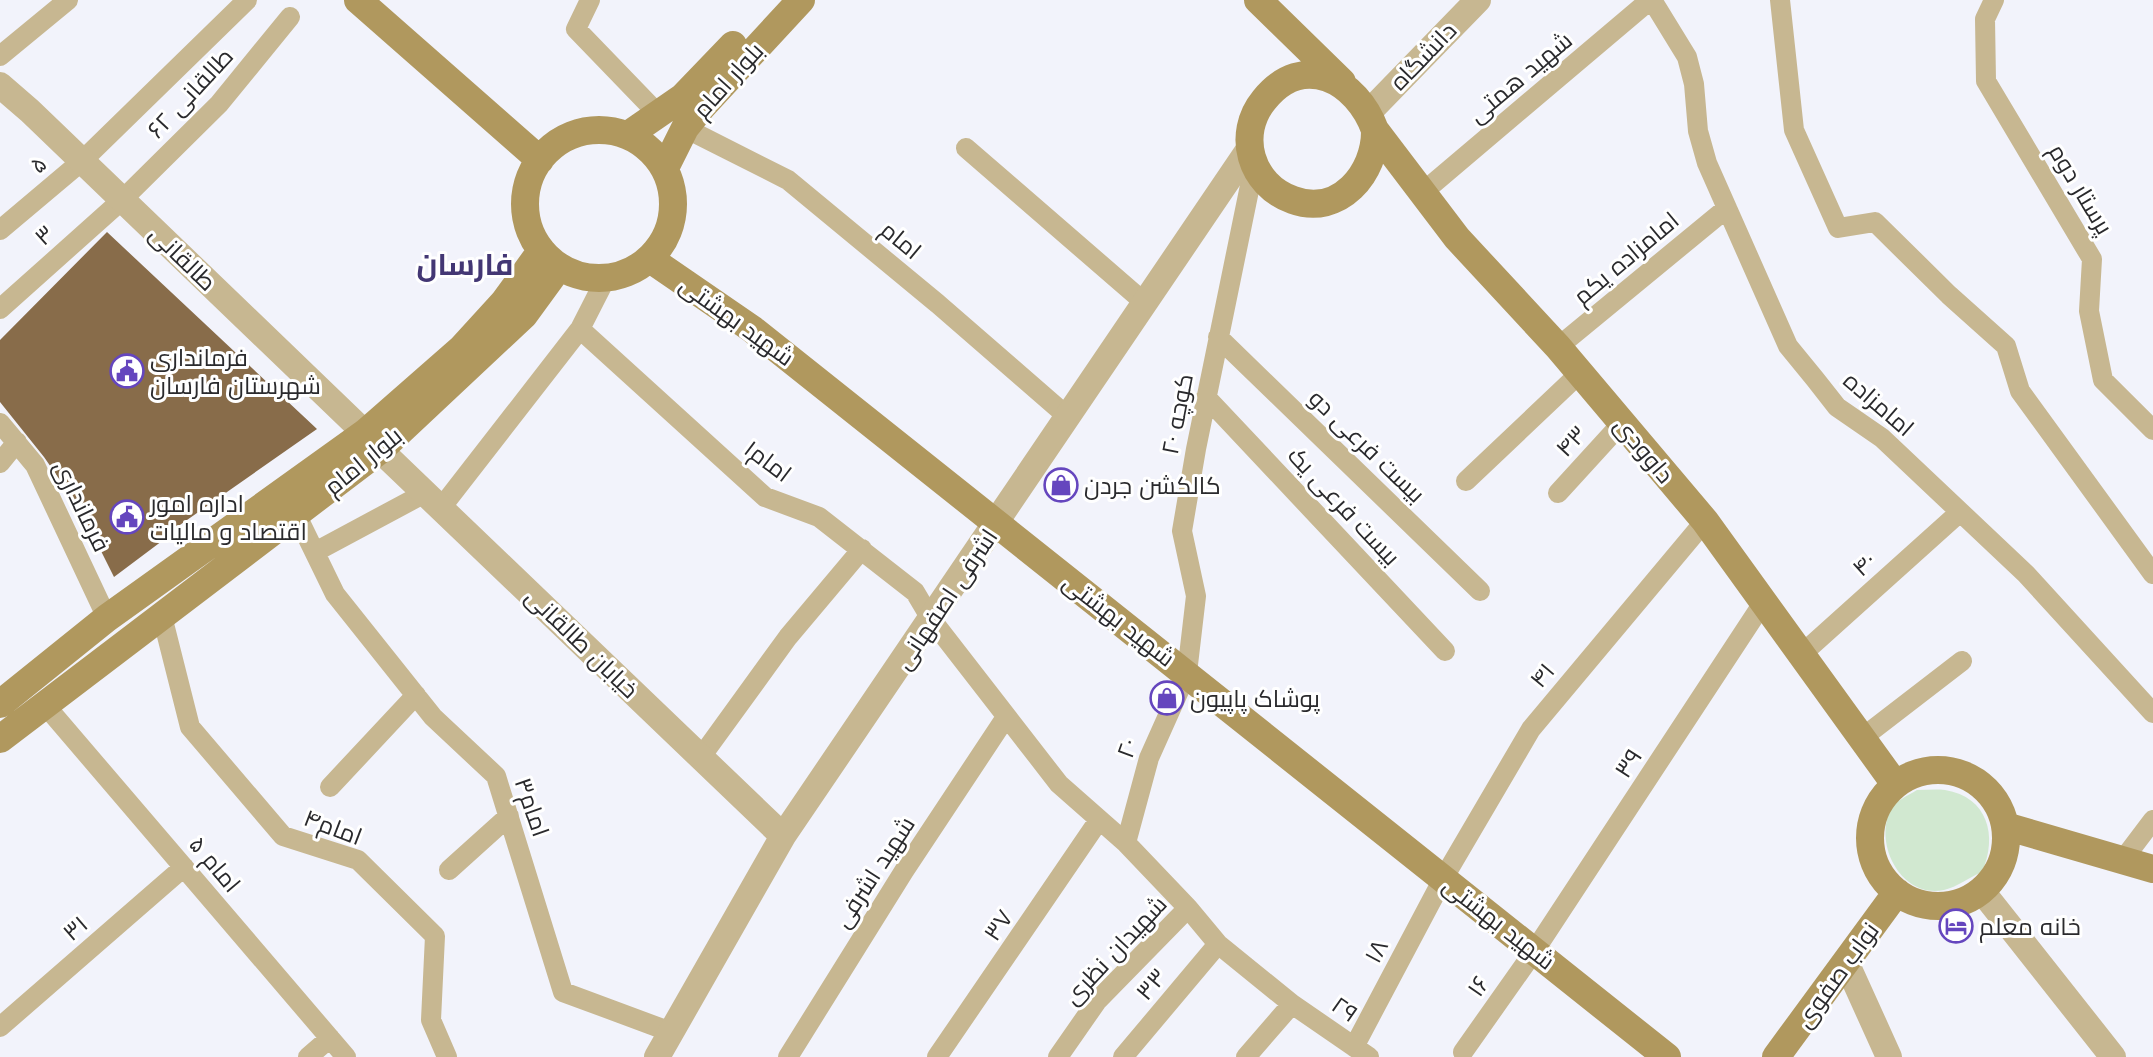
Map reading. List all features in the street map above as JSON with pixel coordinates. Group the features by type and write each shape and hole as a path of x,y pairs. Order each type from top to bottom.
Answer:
{"main road":[{"path":"357,0 540,160"},
{"name":"بلوار امام","path":"628,135 660,116 683,97 776,0"},
{"name":"بلوار امام","path":"665,168 685,128 801,0"},
{"path":"1258,0 1303,47 1346,86 1372,121 1376,147 1370,164 1348,192 1331,201 1313,203 1294,201 1277,193 1251,158 1248,132 1253,114 1276,87 1292,78 1311,76 1329,78 1346,86"},
{"name":"داوودی","path":"1372,121 1422,193 1457,238 1558,347 1705,521 1895,784"},
{"path":"604,130 628,135 649,149 665,168 673,191 673,216 665,239 650,259 630,272 606,278 582,277 550,259 529,230 525,206 528,182 540,160 557,143 580,132 604,130"},
{"name":"بلوار امام","path":"0,740 296,514 373,441 504,302 550,259"},
{"name":"شهید بهشتی","path":"650,259 752,329 1667,1057"},
{"name":"بلوار امام","path":"0,704 107,618 373,441"},
{"path":"1932,770 1953,771 1971,778 1988,790 1999,807 2005,826 2006,846 2001,865 1990,882 1981,890 1956,904 1935,906 1915,902 1897,892 1882,878 1873,859 1870,839 1872,818 1881,800 1895,784 1913,774 1932,770"},
{"path":"2005,826 2153,869"},
{"name":"نواب صفوی","path":"1776,1057 1897,892"}],"street":[{"path":"0,57 68,0"},
{"name":"۵","path":"0,230 82,161 247,0"},
{"path":"590,0 576,29 660,116"},
{"name":"دانشگاه","path":"1372,121 1478,0"},
{"name":"شهید همتی","path":"1422,193 1651,0"},
{"name":"امامزاده","path":"1651,0 1686,57 1694,84 1698,131 1707,163 1788,346 1838,407 1882,438 2026,574 2153,713"},
{"path":"1780,0 1794,130 1838,228 1875,222 1949,295 2006,346 2020,391 2153,574"},
{"name":"پرستار دوم","path":"1994,0 1985,19 1986,81 2092,259 2089,311 2103,380 2153,430"},
{"name":"طالقانی ۶۲","path":"122,200 219,104 290,17"},
{"name":"طالقانی","path":"0,85 373,441"},
{"name":"امام","path":"685,128 789,180 938,304 1068,417"},
{"path":"966,148 1145,303"},
{"name":"اشرفی اصفهانی","path":"657,1057 783,836 1145,303 1251,158"},
{"name":"کوچه ۲۰","path":"1186,673 1196,596 1182,531 1251,158"},
{"name":"۳","path":"0,309 122,200"},
{"name":"امامزاده یکم","path":"1558,347 1727,208"},
{"path":"315,552 433,500 580,329 606,278"},
{"name":"امام۱","path":"580,329 765,497 819,517 915,592 931,620 1059,784 1099,820"},
{"name":"بیست فرعی دو","path":"1218,337 1480,591"},
{"path":"1466,481 1580,373"},
{"name":"بیست فرعی یک","path":"1206,397 1445,651"},
{"name":"فرمانداری","path":"0,423 35,465 107,618"},
{"name":"۴۳","path":"1558,493 1622,424"},
{"name":"خیابان طالقانی","path":"373,441 783,836"},
{"path":"0,463 17,442"},
{"name":"۴۰","path":"1802,654 1960,512"},
{"name":"امام۳","path":"296,514 335,594 433,717 496,776 563,992 671,1032"},
{"name":"۴۱","path":"1443,879 1531,729 1705,521"},
{"path":"700,757 788,637 862,549"},
{"name":"۳۹","path":"1535,950 1763,603"},
{"name":"امام۴","path":"162,616 190,727 284,836 358,860 435,936 431,1020 447,1057"},
{"path":"1862,738 1962,661"},
{"name":"۲۰","path":"1126,843 1149,758 1186,673"},
{"path":"330,787 416,695"},
{"name":"امام ۵","path":"45,705 346,1057"},
{"name":"شهید اشرفی","path":"788,1057 904,871 1006,717"},
{"path":"449,870 509,816"},
{"name":"۲۹","path":"1099,820 1126,843 1188,908 1218,944 1292,1004 1362,1052"},
{"name":"۳۷","path":"937,1057 1099,820"},
{"path":"2122,861 2153,820"},
{"name":"۳۱","path":"0,1027 184,867"},
{"name":"۱۸","path":"1362,1052 1443,879"},
{"path":"1981,890 2109,1056"},
{"name":"شهیدان نظری","path":"1058,1057 1097,1000 1188,908"},
{"name":"۳۳","path":"1123,1057 1218,944"},
{"name":"۱۶","path":"1463,1052 1535,950"},
{"path":"1846,962 1889,1057"},
{"path":"1245,1057 1292,1004"},
{"path":"308,1057 330,1038"}],"green space":[{"path":"1917,790 1945,790 1960,794 1980,810 1989,832 1987,858 1982,872 1954,887 1929,890 1915,886 1895,866 1889,852 1886,823 1893,806"}],"building":[{"name":"فرمانداری شهرستان فارسان","path":"107,232 317,429 177,527 178,529 114,577 80,509 44,457 0,402 0,340"}],"place":[{"name":"فرمانداری شهرستان فارسان","path":"127,371"},
{"name":"کالکشن جردن","path":"1061,485"},
{"name":"اداره امور اقتصاد و مالیات","path":"127,517"},
{"name":"پوشاک پاپیون","path":"1167,698"},
{"name":"خانه معلم","path":"1956,926"}],"district":[{"name":"فارسان","path":"465,264"}]}
